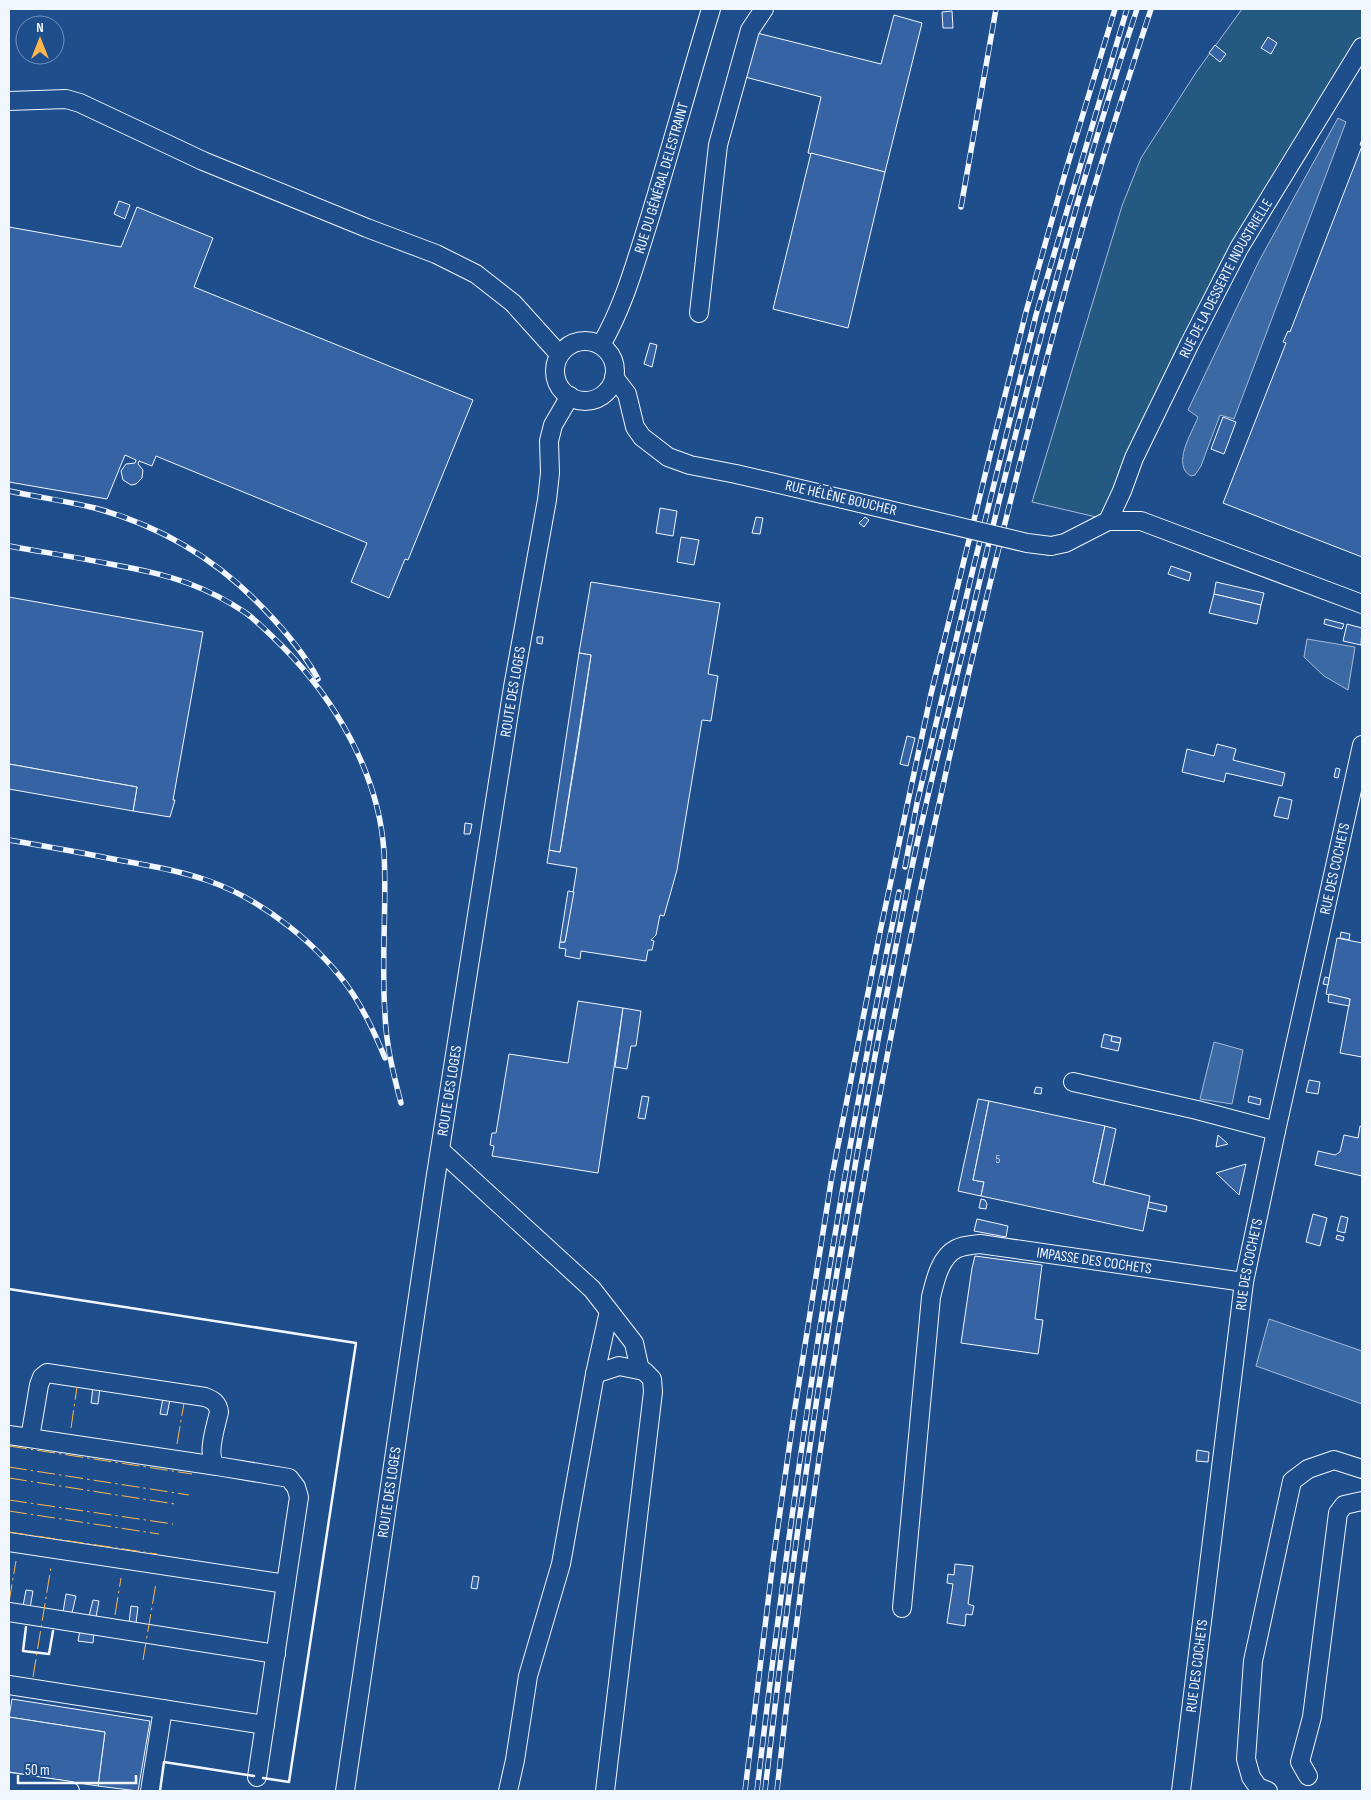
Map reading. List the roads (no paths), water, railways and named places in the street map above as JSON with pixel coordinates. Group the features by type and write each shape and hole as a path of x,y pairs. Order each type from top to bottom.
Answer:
{"street":[{"name":"RUE DU GÉNÉRAL DELESTRAINT","path":"601,345 621,304 640,250 711,9"},
{"path":"699,313 718,145 750,30 764,9"},
{"name":"RUE DE LA DESSERTE INDUSTRIELLE","path":"1108,521 1134,458 1239,248 1362,47"},
{"path":"9,102 66,99 80,103 203,161 436,254 476,274 513,302 559,354"},
{"path":"584,340 601,345 608,351 614,364 612,385 603,395 590,400 575,399 565,393 557,383 554,367 559,354 575,342 584,340"},
{"name":"RUE HÉLÈNE BOUCHER","path":"614,377 627,394 635,427 642,437 668,457 690,465 736,474 1026,543 1051,546 1065,543 1108,521"},
{"name":"ROUTE DES LOGES","path":"345,1791 440,1150 512,697 547,500 550,473 550,441 553,425 570,396"},
{"path":"1108,521 1141,521 1362,604"},
{"name":"RUE DES COCHETS","path":"1181,1791 1244,1282 1362,745"},
{"path":"1072,1082 1197,1110 1276,1131"},
{"path":"440,1150 582,1280 634,1343 640,1370"},
{"name":"IMPASSE DES COCHETS","path":"902,1608 931,1297 937,1274 946,1258 955,1249 980,1244 1244,1282"},
{"path":"508,1791 516,1760 528,1676 562,1564 609,1311"},
{"path":"596,1374 620,1366 644,1371 652,1379 654,1392 605,1791"},
{"path":"30,1438 39,1385 42,1377 47,1373 54,1374 205,1397 213,1400 218,1406 219,1412 210,1454 213,1463 217,1466"},
{"path":"9,1435 289,1478 296,1487 299,1497 258,1777"},
{"path":"1268,1791 1258,1787 1251,1777 1246,1760 1253,1661 1292,1481 1308,1469 1334,1460 1362,1469"},
{"path":"1308,1776 1300,1762 1312,1717 1338,1513 1344,1505 1362,1501"},
{"path":"9,1542 286,1584"},
{"path":"9,1612 276,1654"},
{"path":"9,1685 265,1725"},
{"path":"150,1791 163,1709"},
{"path":"9,1782 70,1791"}],"railway":[{"path":"961,207 996,9"},
{"path":"745,1791 773,1561 794,1414 832,1176 880,932 931,694 1026,312 1066,170 1115,9"},
{"path":"905,867 917,803 1036,315 1127,9"},
{"path":"765,1791 793,1564 826,1337 865,1111 908,886 941,739 1051,299 1092,153 1137,9"},
{"path":"777,1791 814,1491 837,1342 889,1044 919,896 986,600 1039,387 1098,175 1151,9"},
{"path":"9,491 95,508 143,524 187,547 208,560 228,576 265,610 294,643 318,679"},
{"path":"9,546 150,572 180,580 204,590 232,604 255,620 301,666 319,689 351,740 363,766 373,794 380,823 385,872 384,994 386,1025 390,1058 401,1103"},
{"path":"9,840 74,851 185,874 209,881 250,900 270,912 308,942 340,976 362,1009 385,1058"},
{"path":"757,1791 785,1565 818,1340 856,1115 899,892"}]}
